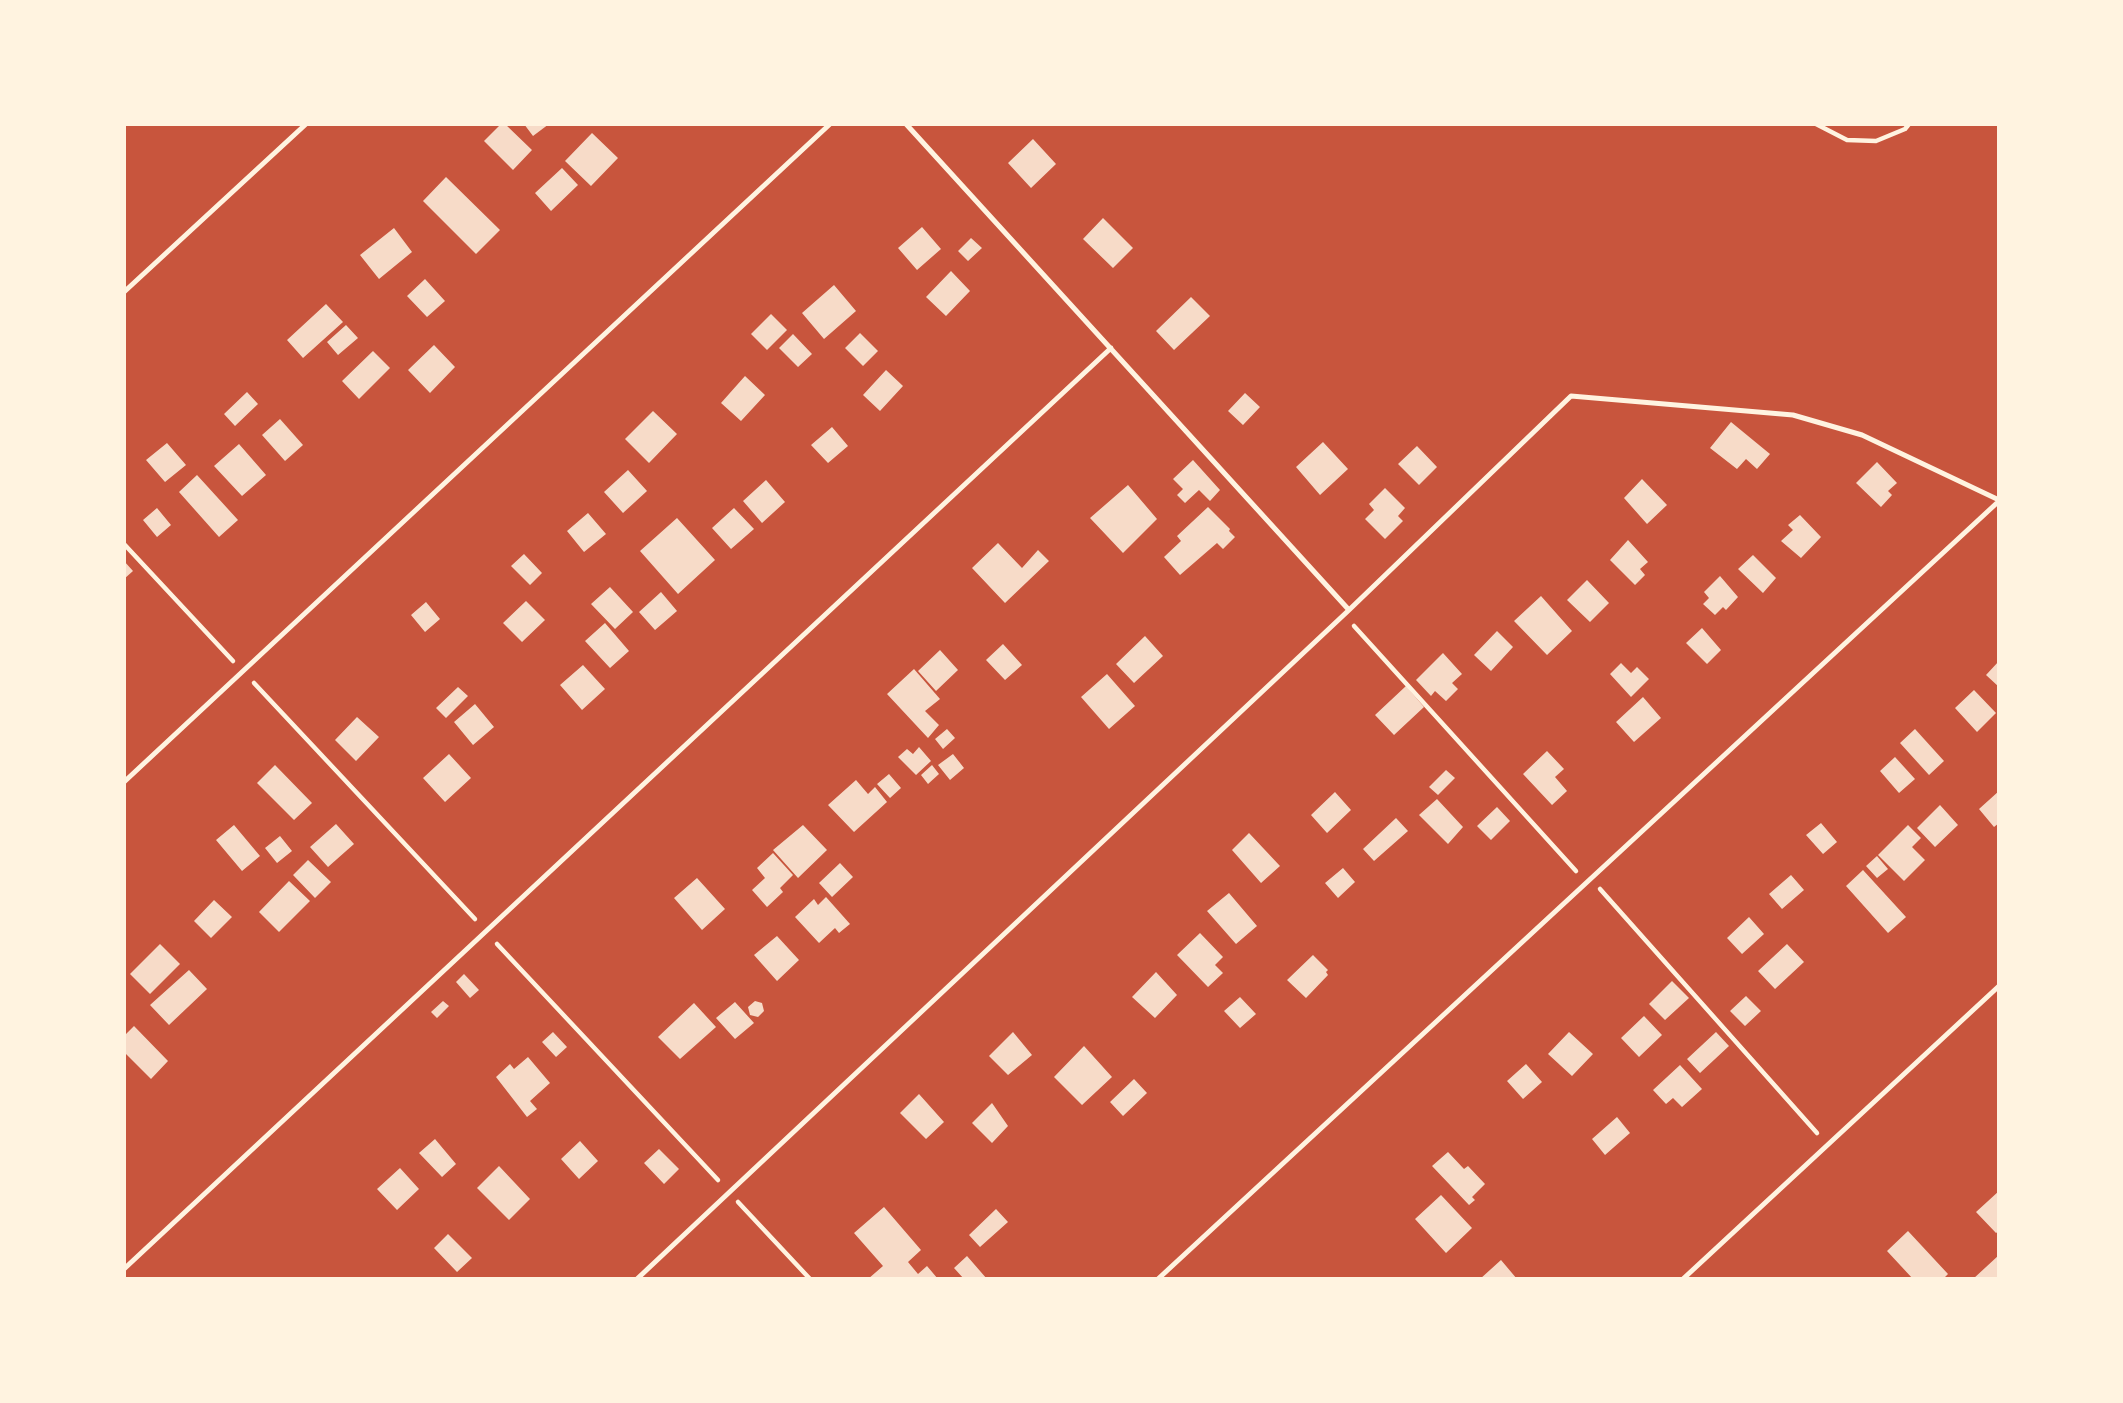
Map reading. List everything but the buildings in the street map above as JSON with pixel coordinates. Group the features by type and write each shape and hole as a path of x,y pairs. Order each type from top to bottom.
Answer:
{"lane":[{"path":"124,292 306,124"},
{"path":"124,782 830,124"},
{"path":"906,124 1111,348 1346,613"},
{"path":"124,1269 1111,348"},
{"path":"637,1279 1346,613 1571,396 1793,415 1862,435 1999,500 1158,1279"},
{"path":"1683,1279 1999,986"}],"path":[{"path":"1816,124 1847,140 1875,141 1905,129 1909,124"},
{"path":"124,544 810,1279"},
{"path":"1346,613 1827,1144"}]}
